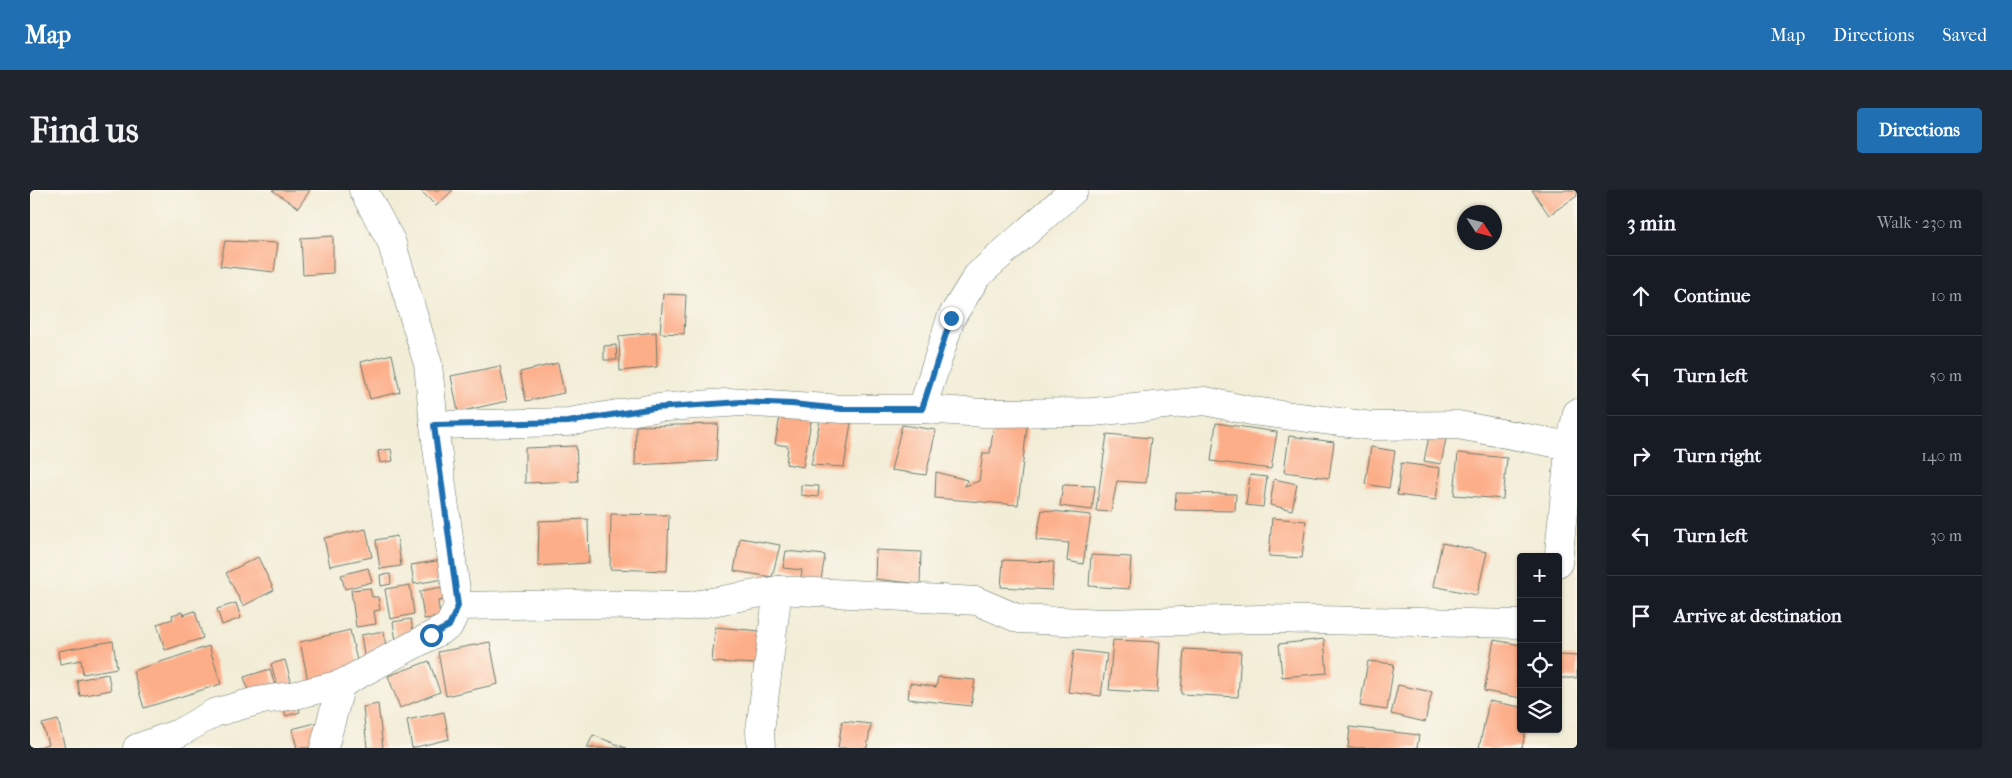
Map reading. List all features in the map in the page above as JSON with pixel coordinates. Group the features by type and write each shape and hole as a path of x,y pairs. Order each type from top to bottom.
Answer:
{"street":[{"path":"137,748 179,732 214,713 257,701 296,695 341,684 449,626 458,606 434,425 428,364 391,241 363,190"},
{"path":"922,409 951,318 977,276 1074,190"},
{"path":"434,425 568,422 654,408 741,402 792,404 842,409 922,409 984,413 1093,412 1205,401 1252,411 1372,426 1458,425 1570,446"},
{"path":"1559,553 1570,446 1577,413"},
{"path":"458,606 572,604 690,606 778,590 977,601 1018,619 1104,623 1261,619 1517,624"},
{"path":"761,748 760,731 778,590"},
{"path":"324,748 341,684"}],"building":[{"path":"272,190 310,190 298,208"},
{"path":"420,190 453,190 436,206"},
{"path":"1532,190 1577,190 1577,196 1549,215"},
{"path":"333,236 333,273 303,275 301,238"},
{"path":"225,241 278,243 274,272 220,266"},
{"path":"663,294 686,295 684,334 660,333"},
{"path":"656,332 657,367 620,371 619,336"},
{"path":"616,345 617,360 604,360 604,346"},
{"path":"392,354 400,392 370,399 361,362"},
{"path":"558,363 564,393 526,401 520,372"},
{"path":"500,366 507,401 458,412 451,376"},
{"path":"781,411 812,416 803,467 786,464 788,446 775,444"},
{"path":"820,420 851,423 844,467 811,465"},
{"path":"994,423 1027,426 1018,505 935,498 936,472 967,480 965,486 979,481 983,453 990,453"},
{"path":"1216,423 1277,432 1271,469 1211,461"},
{"path":"718,424 716,461 635,465 636,426"},
{"path":"902,425 936,430 926,475 891,470"},
{"path":"1430,431 1447,434 1441,464 1424,461"},
{"path":"1107,434 1151,438 1146,483 1117,481 1111,512 1096,511"},
{"path":"1289,436 1334,442 1329,478 1284,472"},
{"path":"576,446 578,481 525,483 525,448"},
{"path":"1371,447 1395,451 1389,488 1365,484"},
{"path":"391,449 393,461 380,463 378,451"},
{"path":"1458,453 1507,458 1503,499 1454,495"},
{"path":"1401,463 1440,468 1436,500 1397,495"},
{"path":"1250,475 1267,477 1263,507 1246,505"},
{"path":"1274,479 1297,484 1292,510 1270,505"},
{"path":"801,485 819,486 818,497 801,495"},
{"path":"1063,485 1095,486 1092,510 1060,506"},
{"path":"1176,493 1236,494 1235,511 1175,510"},
{"path":"1042,510 1091,515 1083,564 1067,561 1069,543 1036,540"},
{"path":"611,514 669,515 667,571 610,569"},
{"path":"1272,518 1306,521 1302,558 1269,556"},
{"path":"588,519 589,563 538,566 539,521"},
{"path":"366,529 372,557 330,566 324,538"},
{"path":"397,536 401,566 380,569 376,540"},
{"path":"740,538 780,545 772,577 734,571"},
{"path":"1442,543 1487,552 1477,595 1433,586"},
{"path":"876,550 921,552 920,584 875,579"},
{"path":"786,551 825,555 821,580 801,578 802,570 783,568"},
{"path":"1091,555 1131,557 1129,589 1089,586"},
{"path":"258,557 274,590 243,606 226,573"},
{"path":"442,560 444,579 414,584 411,565"},
{"path":"1003,560 1054,562 1052,590 1001,587"},
{"path":"368,568 372,582 345,589 341,575"},
{"path":"390,574 391,584 381,586 380,575"},
{"path":"410,585 414,614 390,619 385,589"},
{"path":"448,586 450,599 438,601 440,617 424,619 420,591"},
{"path":"370,588 372,597 378,597 380,610 374,611 376,624 356,627 351,590"},
{"path":"236,603 241,618 222,625 217,609"},
{"path":"195,611 203,638 165,650 157,624 173,619 172,615 182,612 183,615"},
{"path":"411,619 414,638 396,641 393,622"},
{"path":"715,627 761,631 760,664 712,662"},
{"path":"350,630 360,674 312,700 300,642"},
{"path":"384,631 386,649 365,662 361,635"},
{"path":"1324,639 1327,673 1282,677 1279,644"},
{"path":"1113,640 1160,642 1157,693 1109,690"},
{"path":"1494,640 1517,644 1517,697 1484,691"},
{"path":"113,641 117,668 83,674 81,660 60,664 58,651"},
{"path":"490,642 498,684 446,696 438,652"},
{"path":"209,646 221,684 144,708 133,671"},
{"path":"1184,649 1241,652 1238,697 1181,694"},
{"path":"1074,650 1107,654 1101,696 1068,692"},
{"path":"1562,655 1577,656 1577,678 1562,678"},
{"path":"285,660 300,712 286,716 271,664"},
{"path":"429,661 440,692 400,708 388,676"},
{"path":"1368,661 1394,664 1387,710 1360,706"},
{"path":"270,669 279,699 253,707 244,677"},
{"path":"108,674 111,690 80,696 77,680"},
{"path":"938,677 975,680 971,706 908,699 910,683 936,687"},
{"path":"1398,685 1432,692 1425,722 1391,714"},
{"path":"1489,701 1517,706 1517,733 1525,733 1522,748 1479,748"},
{"path":"378,704 383,748 367,748 363,707"},
{"path":"444,712 449,739 412,748 407,720"},
{"path":"58,720 65,748 37,748 48,744 42,724"},
{"path":"323,721 330,748 297,748 292,729"},
{"path":"842,721 871,724 867,748 838,748"},
{"path":"1350,727 1419,735 1417,748 1348,748"},
{"path":"593,735 626,748 587,748"}],"route":[{"path":"431,635 449,626 458,606 434,425 568,422 654,408 741,402 792,404 842,409 922,409 951,318"}]}
